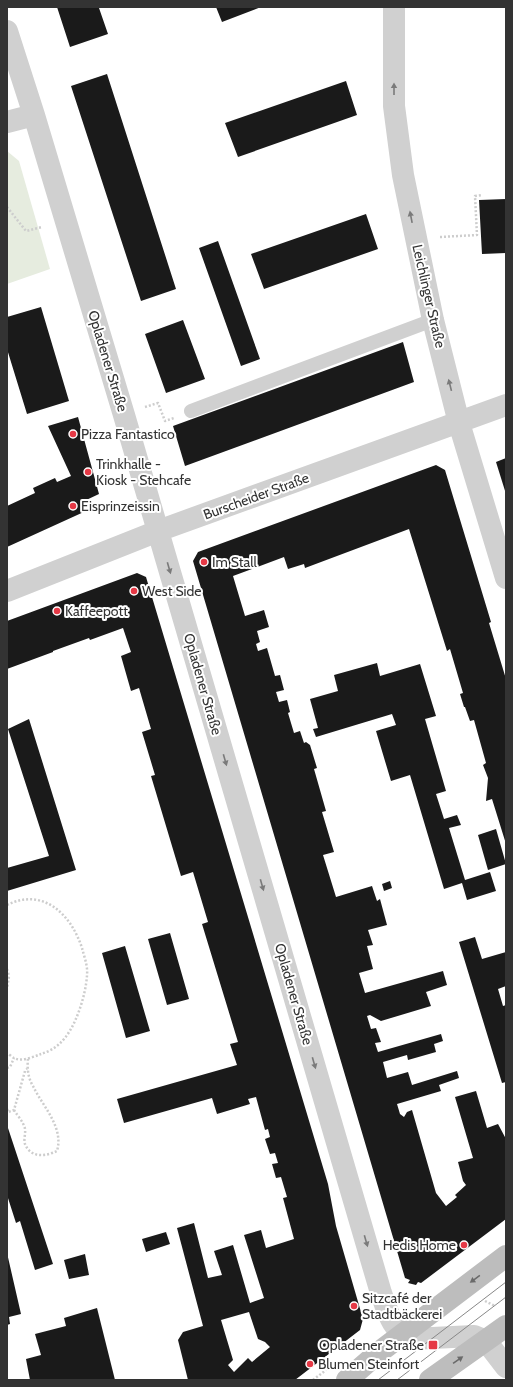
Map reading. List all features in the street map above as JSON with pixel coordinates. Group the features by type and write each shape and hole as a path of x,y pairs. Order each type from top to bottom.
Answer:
{"main road":[{"path":"347,1380 402,1334 506,1256"},
{"path":"430,1380 506,1326"}],"street":[{"name":"Leichlinger Straße","path":"394,7 394,106 403,175 433,320 460,423 506,578"},
{"name":"Opladener Straße","path":"7,31 34,115 124,415 381,1293 390,1318 402,1334"},
{"path":"7,122 34,115"},
{"name":"Burscheider Straße","path":"7,591 158,531 460,423 506,405"},
{"path":"402,1334 411,1339 474,1336 486,1340 506,1367"}],"lane":[{"path":"191,411 433,320"}],"path":[{"path":"416,239 477,235 475,196 482,195"},
{"path":"7,207 26,231 35,229"},
{"path":"124,415 158,403 165,421 191,411"},
{"path":"7,906 18,901 28,899 41,901 58,909 66,916 73,927 85,958 87,973 82,1001 70,1030 60,1044 40,1055 28,1059 14,1058 7,1053"},
{"path":"7,969 9,976 7,989"},
{"path":"7,1068 10,1067 14,1058"},
{"path":"27,1069 25,1071 14,1110 25,1127 25,1144 29,1150 40,1156 48,1155 57,1151 59,1144 59,1133 32,1085 27,1069 28,1059"},
{"path":"7,1109 8,1112 14,1110"}],"shaded area":[{"path":"7,151 19,161 50,269 7,284"}],"building":[{"path":"57,7 99,8 108,34 70,47"},
{"path":"216,7 261,7 222,22"},
{"path":"107,74 176,289 141,301 71,86"},
{"path":"346,81 357,115 238,157 225,123"},
{"path":"506,199 506,253 482,254 479,200"},
{"path":"366,214 378,249 264,289 251,254"},
{"path":"218,241 260,359 241,366 199,248"},
{"path":"41,307 69,401 27,414 7,349 7,317"},
{"path":"183,320 205,379 166,393 145,334"},
{"path":"403,342 414,382 185,466 173,426"},
{"path":"78,417 99,494 82,502 86,511 7,547 7,506 35,493 33,488 55,478 57,482 71,476 48,426"},
{"path":"506,458 506,494 496,462"},
{"path":"436,465 445,470 491,622 489,623 506,679 506,844 492,799 486,801 488,778 483,765 486,763 474,720 470,721 464,707 460,694 463,693 450,649 447,651 409,529 305,568 304,564 288,569 284,557 233,576 245,616 264,610 269,627 257,631 260,642 256,644 258,651 267,648 275,676 280,675 284,690 276,692 279,702 287,700 290,712 288,713 294,733 300,731 304,743 306,742 310,745 317,768 314,769 326,811 322,812 334,852 323,855 336,897 372,886 377,901 380,899 387,925 368,930 373,945 367,946 373,969 359,973 365,993 443,971 447,985 426,992 431,1006 381,1021 370,1015 367,1016 371,1029 376,1028 381,1042 375,1043 378,1052 441,1034 443,1041 434,1044 436,1052 408,1060 407,1055 383,1062 387,1078 408,1072 412,1085 457,1071 459,1078 439,1085 441,1091 397,1104 400,1114 404,1117 407,1112 412,1110 436,1193 446,1206 457,1197 455,1195 466,1185 463,1181 458,1162 473,1158 455,1097 476,1091 487,1128 498,1124 506,1139 506,1219 421,1283 418,1282 416,1285 408,1283 410,1280 405,1278 193,561 198,552"},
{"path":"137,573 146,577 328,1184 336,1226 363,1319 360,1330 295,1380 188,1380 178,1340 183,1332 203,1326 177,1228 194,1223 208,1278 222,1275 214,1251 233,1245 250,1303 264,1298 244,1235 261,1230 266,1248 294,1239 283,1198 287,1197 281,1177 276,1178 272,1164 278,1163 275,1153 270,1154 265,1139 270,1137 268,1129 265,1130 256,1097 248,1099 250,1104 217,1114 212,1098 124,1123 117,1099 237,1065 230,1044 238,1042 202,924 208,922 193,872 181,876 151,776 155,775 142,732 151,729 139,688 131,691 121,656 131,652 123,628 90,640 89,638 7,669 7,621","holes":["249,1312 258,1339 265,1342 270,1347 252,1362 248,1358 234,1372 228,1365 233,1360 221,1320"]},
{"path":"377,663 380,676 420,664 436,716 425,719 446,791 436,794 444,819 457,815 461,825 449,828 465,880 490,872 496,891 467,900 462,883 444,889 410,775 391,781 376,731 396,725 392,714 316,737 313,729 318,728 310,699 338,691 334,675"},
{"path":"29,719 76,870 7,891 7,868 49,856 8,729"},
{"path":"496,829 506,864 488,870 478,835"},
{"path":"390,881 392,888 384,891 382,884"},
{"path":"170,933 189,999 167,1005 148,939"},
{"path":"475,937 482,959 506,952 506,986 498,989 503,1006 506,1005 506,1082 502,1083 459,942"},
{"path":"125,946 150,1031 126,1038 102,953"},
{"path":"7,1125 53,1264 35,1270 20,1221 16,1223 7,1195"},
{"path":"166,1232 170,1244 146,1252 142,1239"},
{"path":"7,1253 21,1314 9,1317 10,1324 7,1325"},
{"path":"85,1254 89,1275 69,1279 64,1260"},
{"path":"97,1308 115,1380 30,1380 26,1359 41,1355 35,1334 66,1326 64,1318"}],"tram line":[{"path":"378,1380 506,1282"},
{"path":"397,1380 506,1297"}],"place":[{"name":"Pizza Fantastico","path":"73,434"},
{"name":"Trinkhalle - Kiosk - Stehcafe","path":"88,472"},
{"name":"Eisprinzeissin","path":"73,506"},
{"name":"Im Stall","path":"204,562"},
{"name":"West Side","path":"134,591"},
{"name":"Kaffeepott","path":"57,611"},
{"name":"Hedis Home","path":"464,1245"},
{"name":"Sitzcafé der Stadtbäckerei","path":"354,1306"},
{"name":"Opladener Straße","path":"433,1345"},
{"name":"Blumen Steinfort","path":"310,1364"}]}
